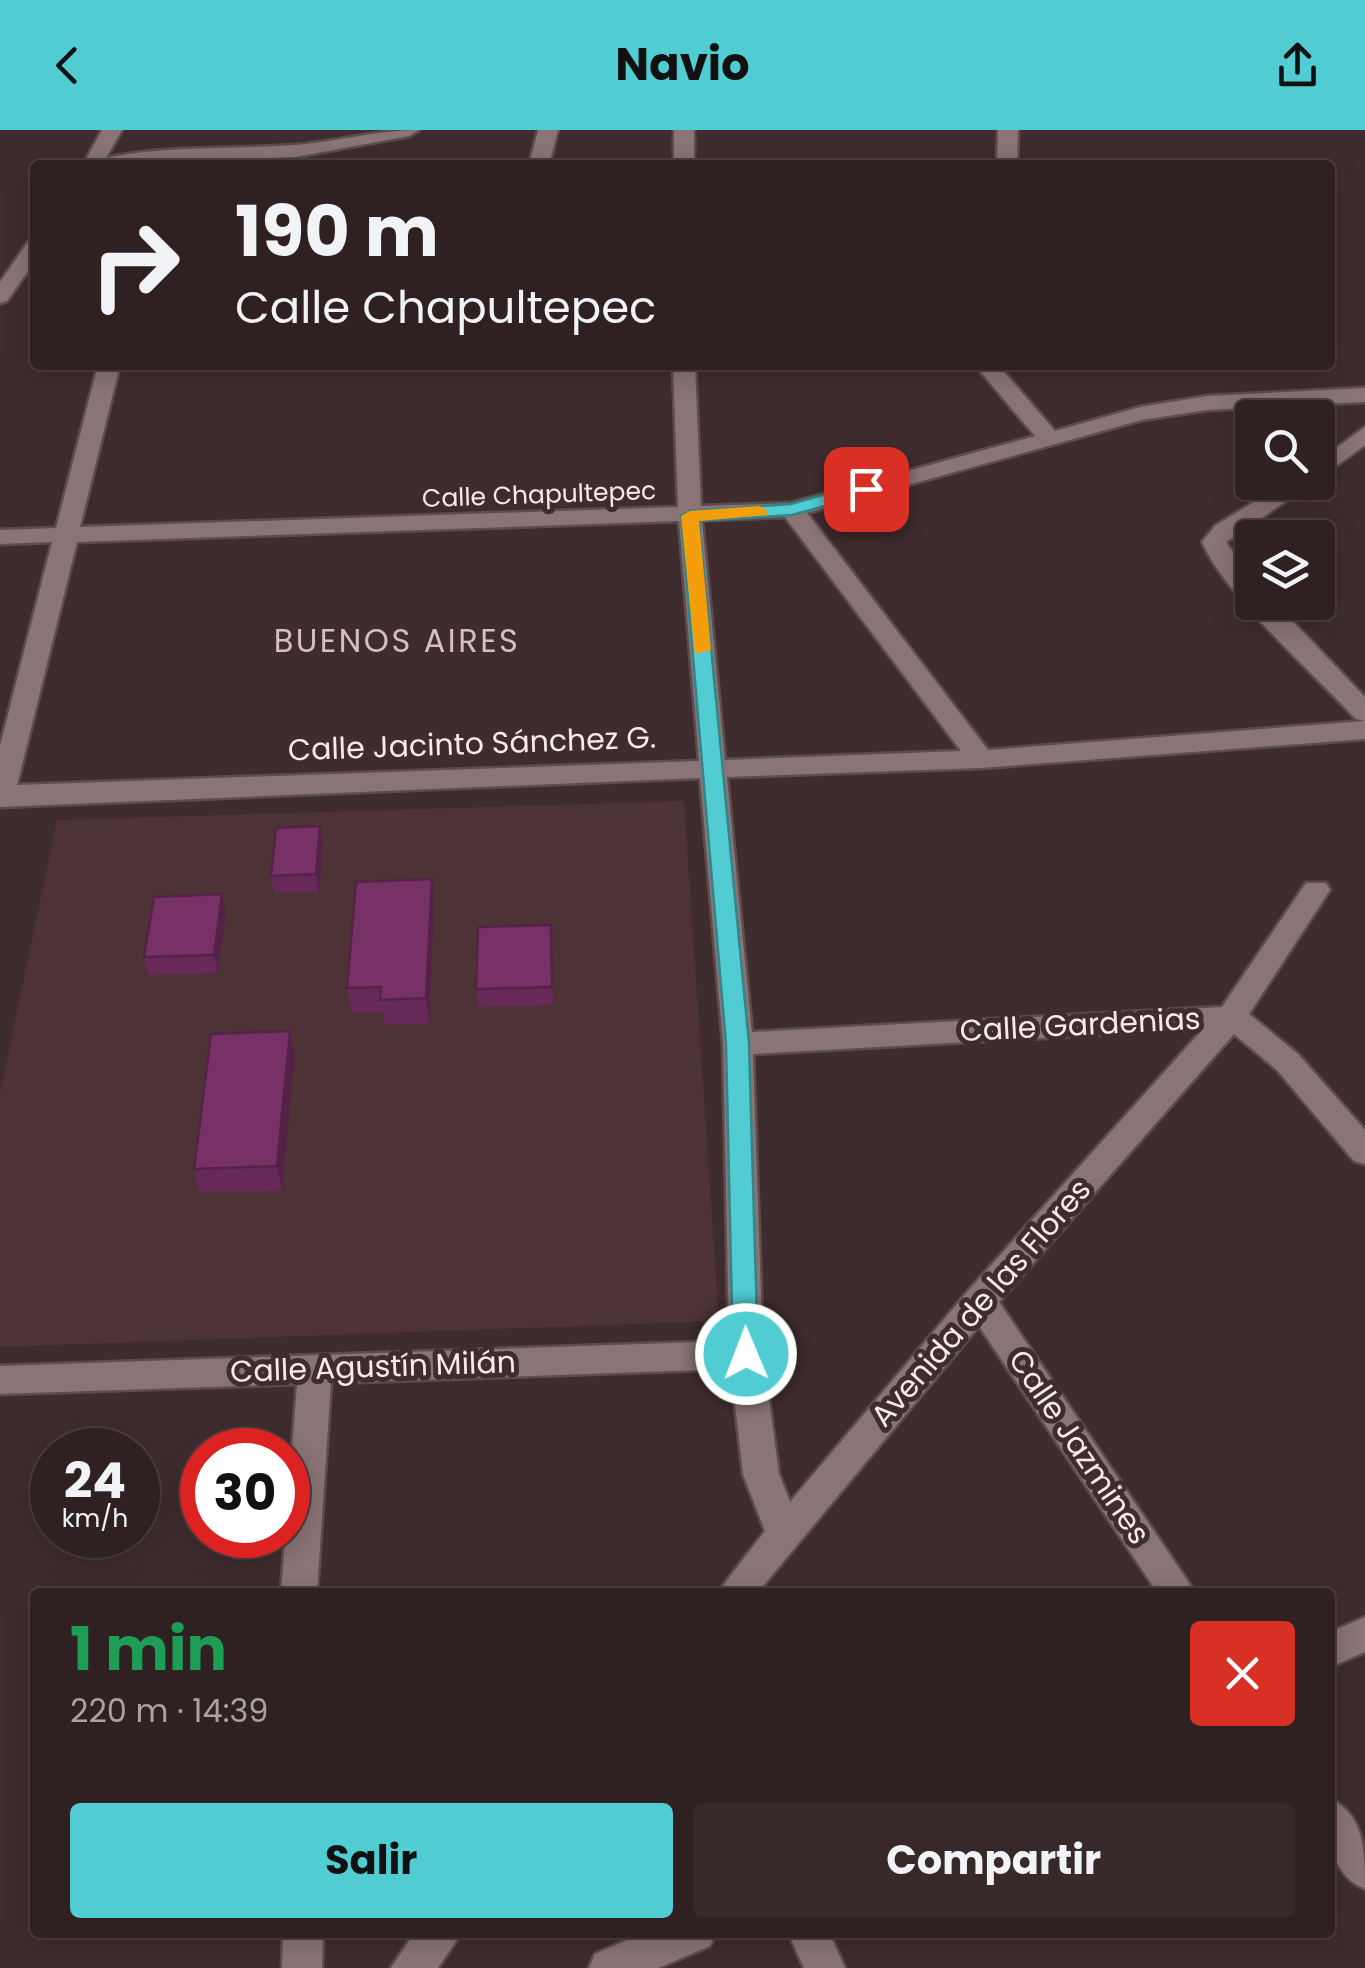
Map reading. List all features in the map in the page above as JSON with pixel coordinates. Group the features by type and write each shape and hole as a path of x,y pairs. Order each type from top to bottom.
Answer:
{"street":[{"path":"96,160 112,130"},
{"path":"127,160 155,154 296,151 367,134 409,130"},
{"path":"539,160 548,130"},
{"path":"684,130 684,160"},
{"path":"1007,160 1008,130"},
{"path":"0,254 30,251"},
{"path":"0,297 30,256"},
{"path":"0,796 108,370"},
{"path":"684,370 690,516 738,1044 746,1354 762,1474 784,1533"},
{"path":"990,370 1048,437"},
{"name":"Calle Chapultepec","path":"0,538 792,510 1048,437 1207,403 1365,395"},
{"path":"1335,458 1365,434"},
{"path":"1242,520 1274,500"},
{"path":"792,510 981,758"},
{"path":"1235,524 1214,542 1235,576"},
{"path":"1277,620 1365,713"},
{"name":"Calle Jacinto Sánchez G.","path":"0,796 981,758 1365,730"},
{"name":"Avenida de las Flores","path":"739,1588 980,1301 1231,1017 1316,890"},
{"name":"Calle Gardenias","path":"738,1044 1231,1017 1266,1038 1309,1082 1365,1152"},
{"name":"Calle Jazmines","path":"980,1301 1174,1588"},
{"name":"Calle Agustín Milán","path":"0,1380 746,1354"},
{"path":"299,1588 314,1369"},
{"path":"1335,1648 1365,1634"},
{"path":"1335,1825 1365,1870"},
{"path":"302,1968 303,1938"},
{"path":"411,1968 437,1938"},
{"path":"609,1968 682,1938"},
{"path":"811,1938 825,1968"}],"shaded area":[{"path":"684,801 719,1321 0,1347 0,1093 57,820"}],"building":[{"path":"320,826 316,874 271,876 276,828"},
{"path":"432,879 426,998 380,1000 381,987 347,988 356,882"},
{"path":"222,894 214,955 144,957 154,897"},
{"path":"551,925 552,987 476,989 478,927"},
{"path":"290,1031 277,1166 194,1169 211,1034"}],"slow traffic":[{"path":"701,650 690,516 760,512"}],"district":[{"name":"BUENOS AIRES","path":"397,641"}],"route":[{"path":"746,1354 738,1044 690,516 792,510 866,489"}]}
